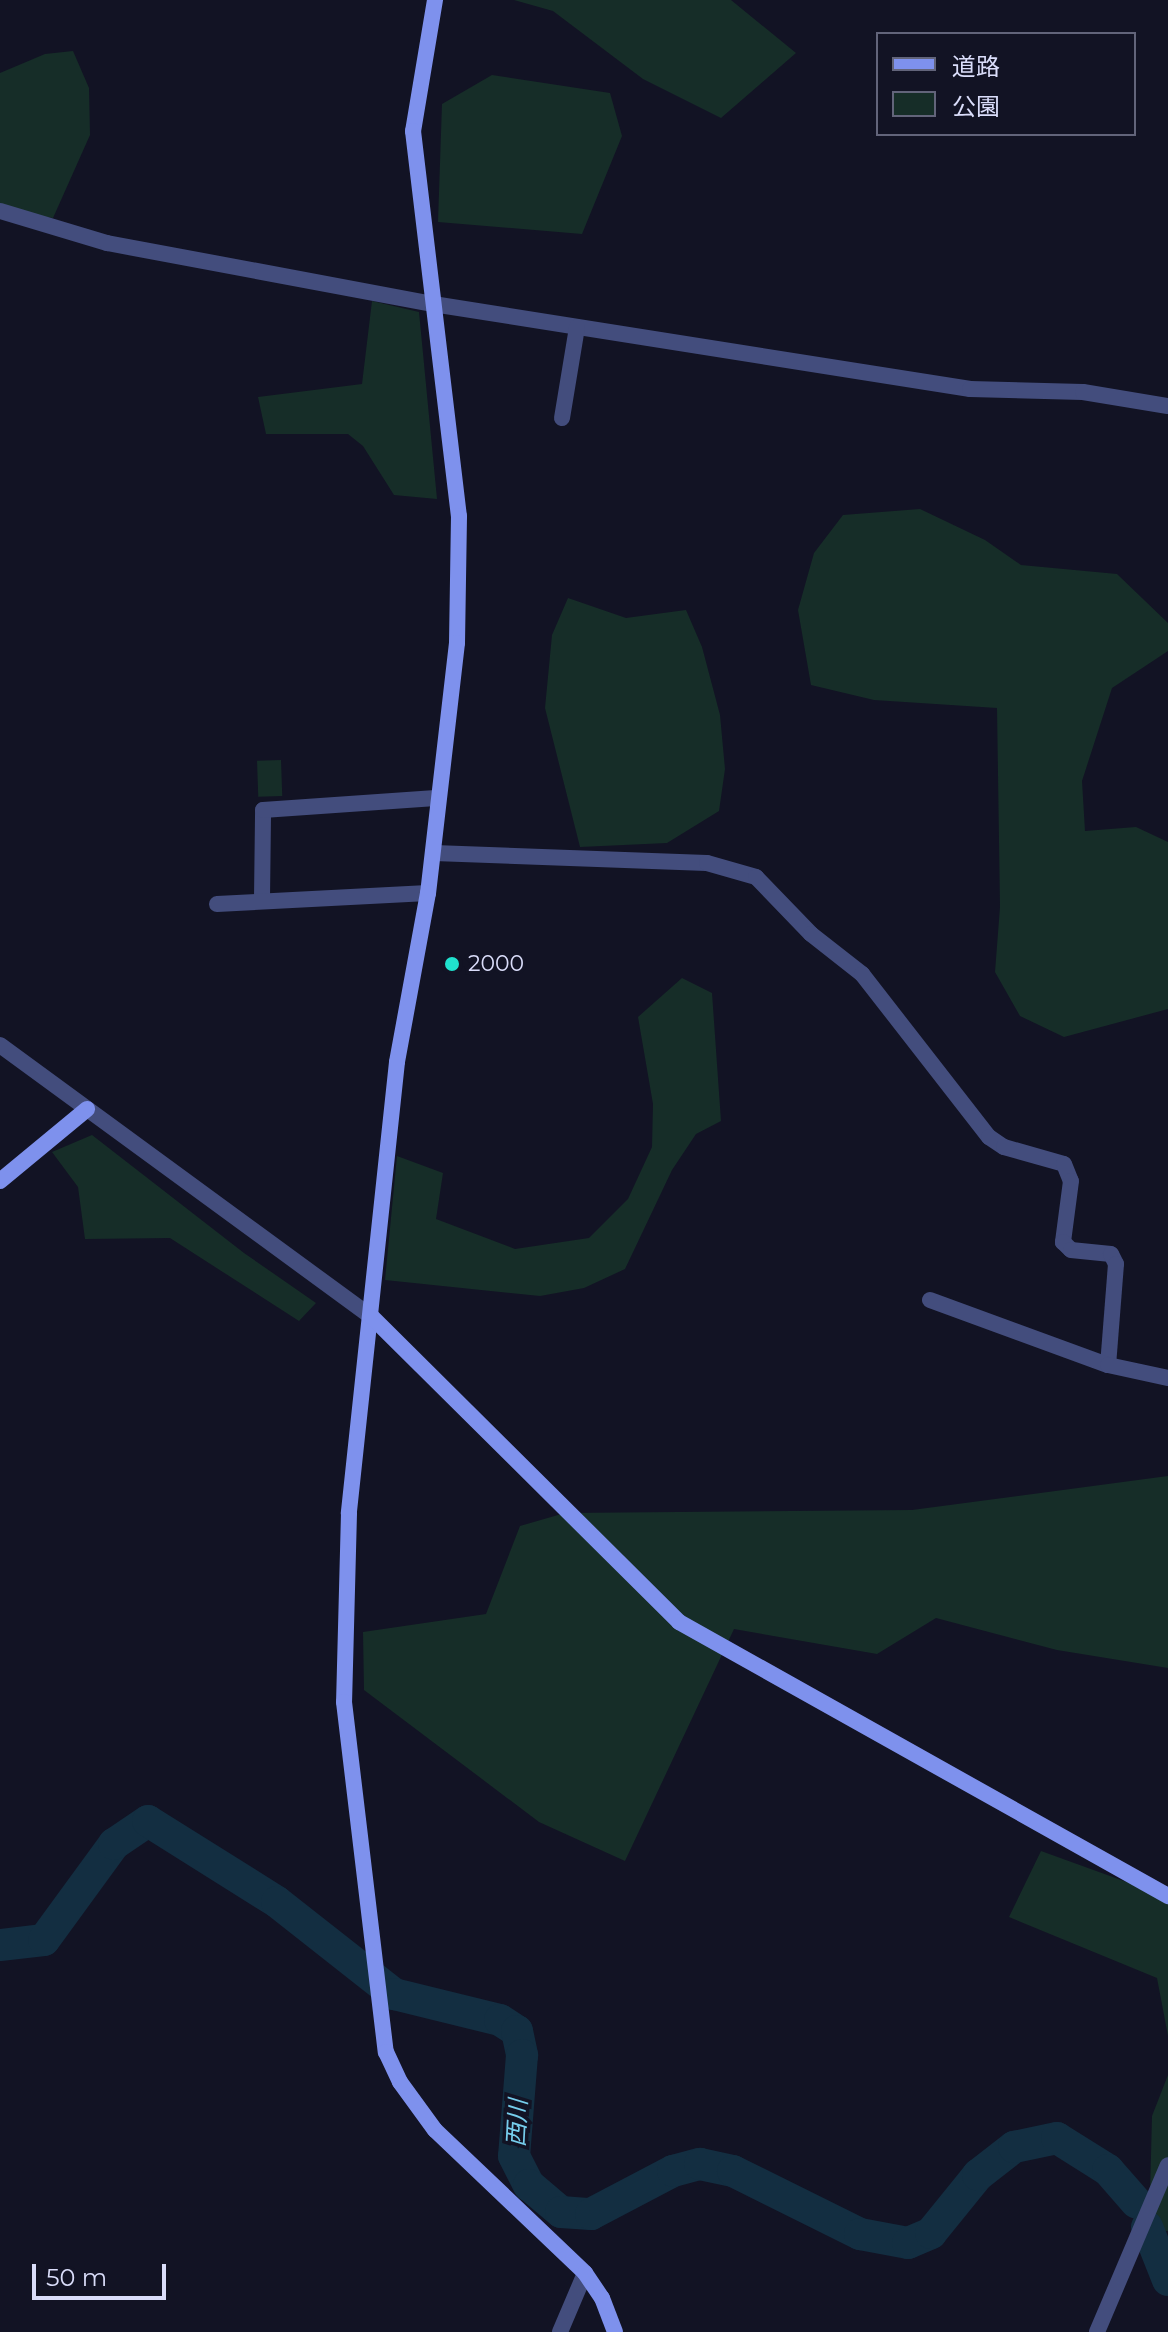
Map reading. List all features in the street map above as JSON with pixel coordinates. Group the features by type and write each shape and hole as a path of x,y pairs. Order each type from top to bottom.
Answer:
{"street":[{"path":"435,0 413,131 459,516 460,585 436,798 434,853 397,1062 343,1605 344,1702 386,2052 400,2082 435,2130 585,2273 602,2298 615,2332"},
{"path":"0,211 107,243 433,304 970,389 1083,392 1168,406"},
{"path":"562,418 577,327"},
{"path":"262,898 263,810 436,798"},
{"path":"434,853 707,863 756,877 811,934 862,974 989,1137 1004,1147 1064,1164 1071,1181 1063,1242 1071,1250 1111,1254 1116,1264 1108,1365"},
{"path":"217,904 262,898 428,893"},
{"path":"0,1045 372,1317 679,1622 1168,1896"},
{"path":"0,1181 87,1109"},
{"path":"930,1300 1108,1365 1168,1378"},
{"path":"1097,2332 1168,2165"},
{"path":"560,2332 585,2273"}],"green space":[{"path":"514,0 731,0 796,53 721,118 643,79 553,11"},
{"path":"73,51 89,88 90,135 53,218 0,211 0,73 45,54"},
{"path":"492,75 610,93 622,136 582,234 438,222 442,104"},
{"path":"372,301 419,312 437,499 394,495 363,446 348,434 266,434 258,397 362,384"},
{"path":"920,509 985,540 1021,565 1117,574 1168,623 1168,651 1112,688 1082,781 1085,831 1136,827 1168,842 1168,1009 1064,1037 1020,1016 995,972 1000,907 997,708 874,700 811,685 798,610 814,553 843,515"},
{"path":"568,598 626,618 686,610 702,647 720,715 725,769 719,811 667,843 580,847 545,708 552,635"},
{"path":"281,760 282,796 258,797 257,761"},
{"path":"682,978 712,993 721,1121 696,1134 672,1170 625,1269 584,1288 540,1296 385,1280 397,1156 443,1173 436,1219 515,1249 589,1238 628,1199 652,1147 653,1104 638,1017"},
{"path":"92,1135 244,1253 316,1303 299,1321 170,1238 85,1239 78,1187 52,1152"},
{"path":"1168,1476 1168,1668 1057,1650 936,1618 877,1654 734,1629 625,1861 539,1822 364,1690 363,1632 486,1614 520,1526 565,1513 912,1510"},
{"path":"1041,1851 1168,1897 1168,2036 1157,1978 1009,1917"},
{"path":"1168,2075 1168,2231 1149,2234 1152,2116"}],"waterway":[{"name":"西川","path":"0,1945 44,1940 114,1844 148,1821 277,1902 394,1994 500,2020 517,2031 522,2055 514,2156 529,2185 561,2212 591,2214 673,2171 700,2164 733,2171 860,2234 908,2243 931,2233 978,2175 1014,2147 1057,2138 1108,2170 1136,2202"},
{"name":"西川","path":"1147,2227 1168,2280"}],"place":[{"name":"2000","path":"452,964"}]}
